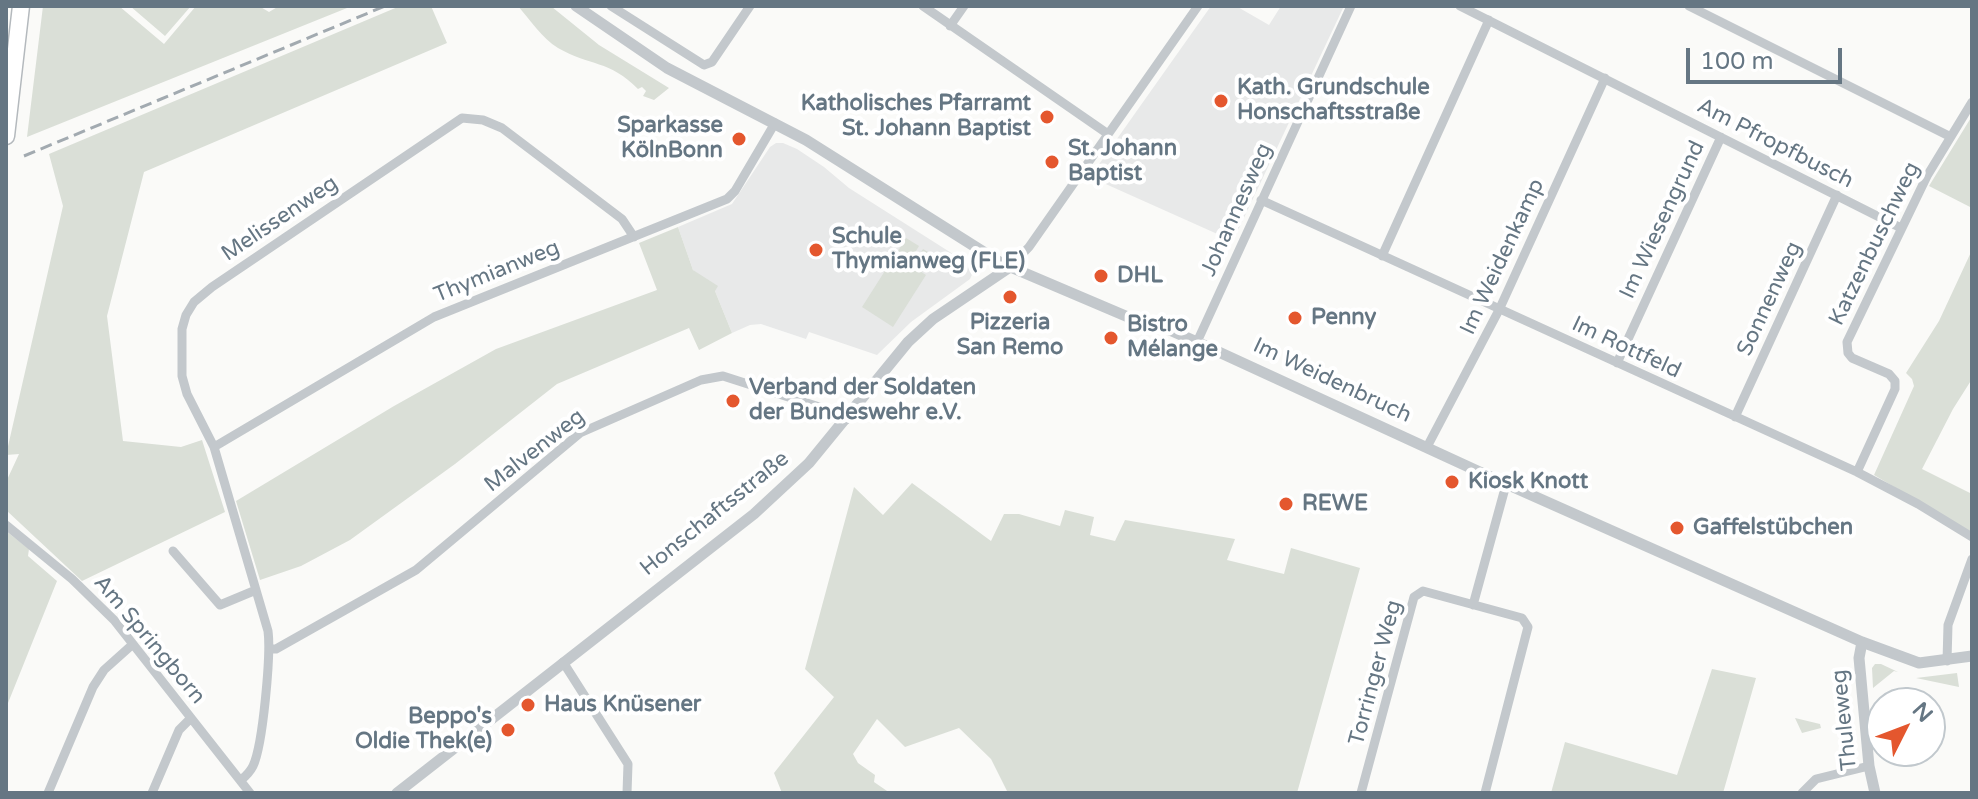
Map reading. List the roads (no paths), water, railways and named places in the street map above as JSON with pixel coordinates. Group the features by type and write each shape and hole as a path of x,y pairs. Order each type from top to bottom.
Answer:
{"highway":[{"path":"6,136 21,6"}],"street":[{"name":"Im Weidenbruch","path":"576,6 641,52 696,85 806,140 975,249 1010,267 1128,317 1156,324 1911,662 1929,664 1972,656"},
{"path":"611,6 704,65"},
{"path":"696,85 704,65 712,62 750,6"},
{"path":"923,6 1108,134"},
{"path":"950,26 964,6"},
{"name":"Honschaftsstraße","path":"397,793 771,499 809,463 885,367 920,330 1010,267 1029,247 1198,6"},
{"name":"Johannesweg","path":"1197,342 1351,6"},
{"name":"Am Pfropfbusch","path":"1460,6 1901,228"},
{"path":"1689,6 1949,136"},
{"path":"1382,256 1489,20"},
{"name":"Im Weidenkamp","path":"1427,447 1499,310 1605,78"},
{"name":"Katzenbuschweg","path":"1857,472 1895,389 1895,381 1889,374 1852,358 1846,348 1901,228 1949,136 1972,102"},
{"name":"Melissenweg","path":"241,780 251,770 257,753 271,649 214,447 187,394 182,376 182,329 194,302 462,118 483,120 502,128 622,219 634,237"},
{"name":"Thymianweg","path":"214,447 434,317 727,199 735,191 775,123"},
{"name":"Im Wiesengrund","path":"1617,363 1721,137"},
{"name":"Sonnenweg","path":"1735,417 1837,195"},
{"name":"Im Rottfeld","path":"1261,200 1857,472 1972,537"},
{"name":"Malvenweg","path":"271,649 416,570 580,433 701,380 723,376 838,413 846,420"},
{"path":"1473,605 1504,492"},
{"name":"Am Springborn","path":"6,525 87,593 133,644 250,793"},
{"path":"173,551 220,605 256,590"},
{"path":"1947,661 1948,625 1972,559"},
{"name":"Torringer Weg","path":"1361,793 1414,597 1423,591 1522,618 1528,627 1485,793"},
{"name":"Thuleweg","path":"1862,642 1859,658 1866,734"},
{"path":"48,793 93,687 104,670 133,644"},
{"path":"563,662 628,764 627,793"},
{"path":"152,793 179,730 191,718"},
{"path":"1802,793 1816,779 1866,767"},
{"name":"Thuleweg","path":"1869,767 1875,793"}],"railway":[{"path":"24,156 385,6"}],"place":[{"name":"Kath. Grundschule Honschaftsstraße","path":"1221,101"},
{"name":"Katholisches Pfarramt St. Johann Baptist","path":"1047,117"},
{"name":"Sparkasse KölnBonn","path":"739,139"},
{"name":"St. Johann Baptist","path":"1052,162"},
{"name":"Schule Thymianweg (FLE)","path":"816,250"},
{"name":"DHL","path":"1101,276"},
{"name":"Pizzeria San Remo","path":"1010,297"},
{"name":"Penny","path":"1295,318"},
{"name":"Bistro Mélange","path":"1111,338"},
{"name":"Verband der Soldaten der Bundeswehr e.V.","path":"733,401"},
{"name":"Kiosk Knott","path":"1452,482"},
{"name":"REWE","path":"1286,504"},
{"name":"Gaffelstübchen","path":"1677,528"},
{"name":"Haus Knüsener","path":"528,705"},
{"name":"Beppo's Oldie Thek(e)","path":"508,730"}]}
